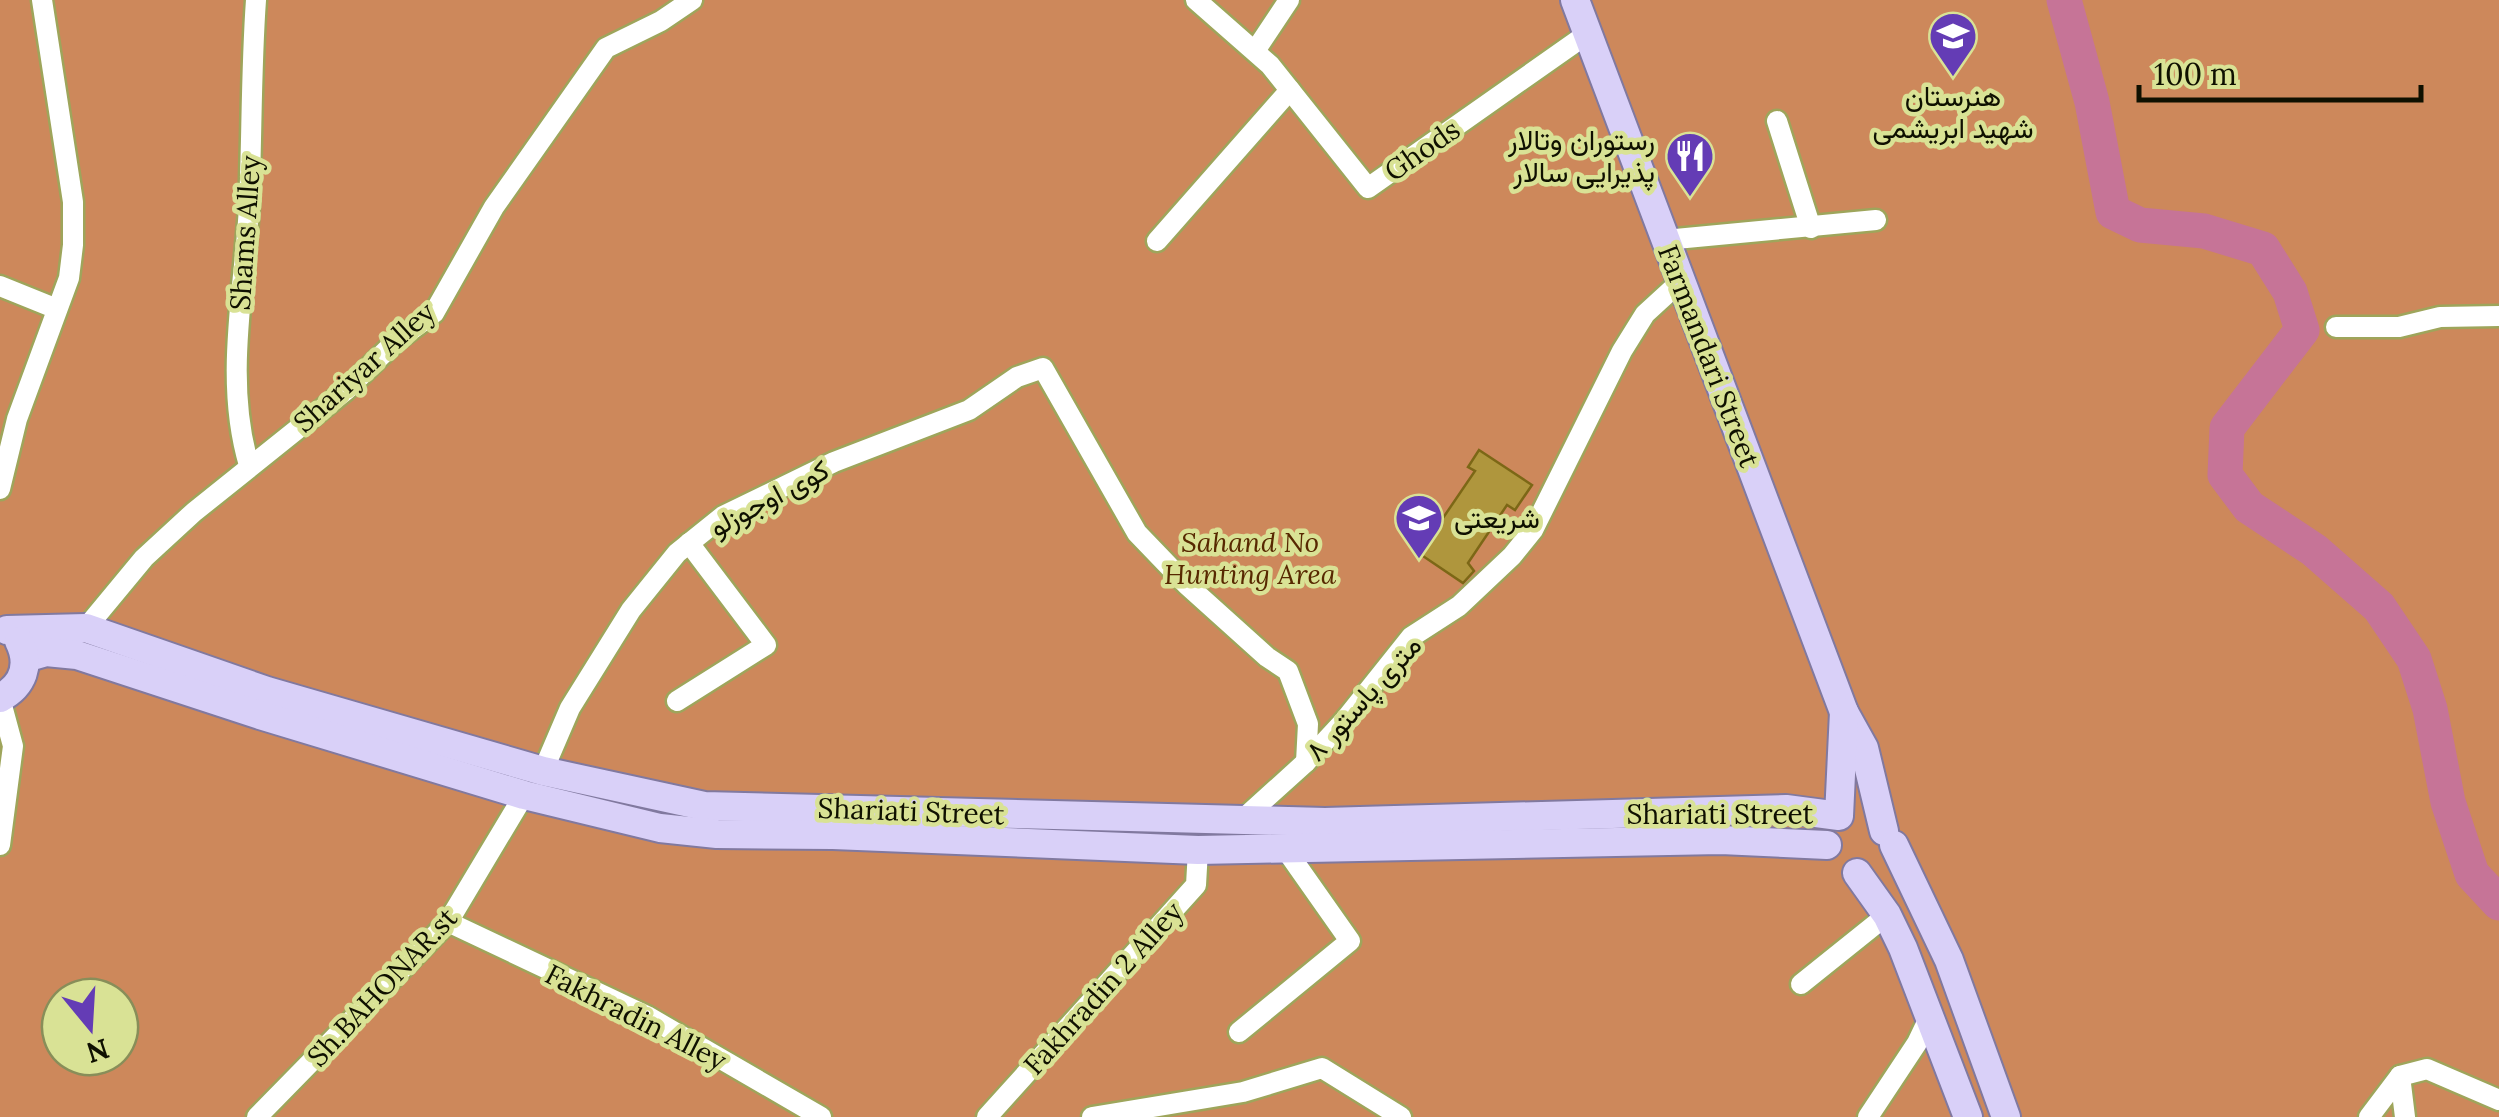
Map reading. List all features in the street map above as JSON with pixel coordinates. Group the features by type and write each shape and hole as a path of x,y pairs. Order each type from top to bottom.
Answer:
{"main road":[{"name":"Farmandari Street","path":"1575,0 1844,712 1864,748 1889,838"},
{"name":"Shariati Street","path":"4,628 86,628 266,692 542,771 704,806 1325,822 1786,808 1839,816"},
{"path":"0,698 20,682 25,658 20,642 4,628"},
{"name":"Shariati Street","path":"25,658 46,652 77,655 524,795 660,828 716,834 1198,850 1721,840 1827,845"},
{"name":"Farmandari Street","path":"1839,816 1844,712"},
{"path":"1721,810 1721,840"},
{"path":"959,842 961,813"},
{"path":"1968,1117 1887,915 1857,873 1827,845 1824,829 1839,816 1860,816 1889,838 1948,960 2006,1117"},
{"path":"1857,873 1883,872 1894,858 1889,838"}],"street":[{"path":"0,489 17,419 69,278 73,202 42,0"},
{"name":"Shams Alley","path":"249,465 238,418 238,362 251,164 256,0"},
{"name":"Shariyar Alley","path":"86,628 144,558 434,312 494,207 606,48 692,0"},
{"name":"Ghods","path":"1196,0 1254,51 1290,90 1368,188 1587,34"},
{"path":"1254,51 1289,0"},
{"path":"1157,242 1290,90"},
{"path":"1777,121 1811,228"},
{"path":"1665,240 1876,220"},
{"name":"۸ متری پاستور","path":"1242,820 1344,722 1411,637 1459,606 1512,556 1533,530 1622,351 1645,314 1681,281"},
{"path":"0,286 57,310"},
{"path":"2336,327 2399,327 2440,317 2499,316"},
{"name":"کوی اوجوزلو","path":"542,771 570,708 631,610 677,553 723,516 834,462 969,410 1017,377 1043,368 1136,533 1186,584 1288,671 1308,724 1306,762"},
{"path":"677,701 766,645 690,543"},
{"path":"0,698 13,746 0,845"},
{"name":"Sh.BAHONAR.st","path":"257,1117 448,922 524,795"},
{"name":"Fakhradin 2 Alley","path":"987,1117 1196,885 1198,850"},
{"path":"1239,1032 1350,941 1286,850"},
{"path":"1801,984 1887,915"},
{"name":"Fakhradin Alley","path":"448,922 647,1016 821,1117"},
{"path":"1868,1117 1929,1018"},
{"path":"1092,1117 1243,1092 1322,1068 1401,1117"},
{"path":"2369,1117 2400,1076 2427,1069 2499,1100"},
{"path":"2400,1076 2405,1117"}],"green space":[{"name":"Sahand No Hunting Area","path":"0,0 2499,0 2499,1117 0,1117"}],"building":[{"path":"1479,450 1532,485 1515,510 1507,505 1468,563 1474,571 1463,583 1411,548 1422,531 1430,537 1475,471 1468,467"}],"waterway":[{"path":"2064,0 2092,102 2113,212 2140,225 2204,231 2263,249 2290,292 2302,330 2227,428 2225,475 2249,507 2314,550 2379,607 2414,659 2430,709 2448,802 2472,874 2499,903"}],"place":[{"name":"هنرستان شهید ابریشمی","path":"1953,78"},
{"name":"رستوران وتالار پذیرایی سالار","path":"1690,198"},
{"name":"شریعتی","path":"1419,560"}]}
